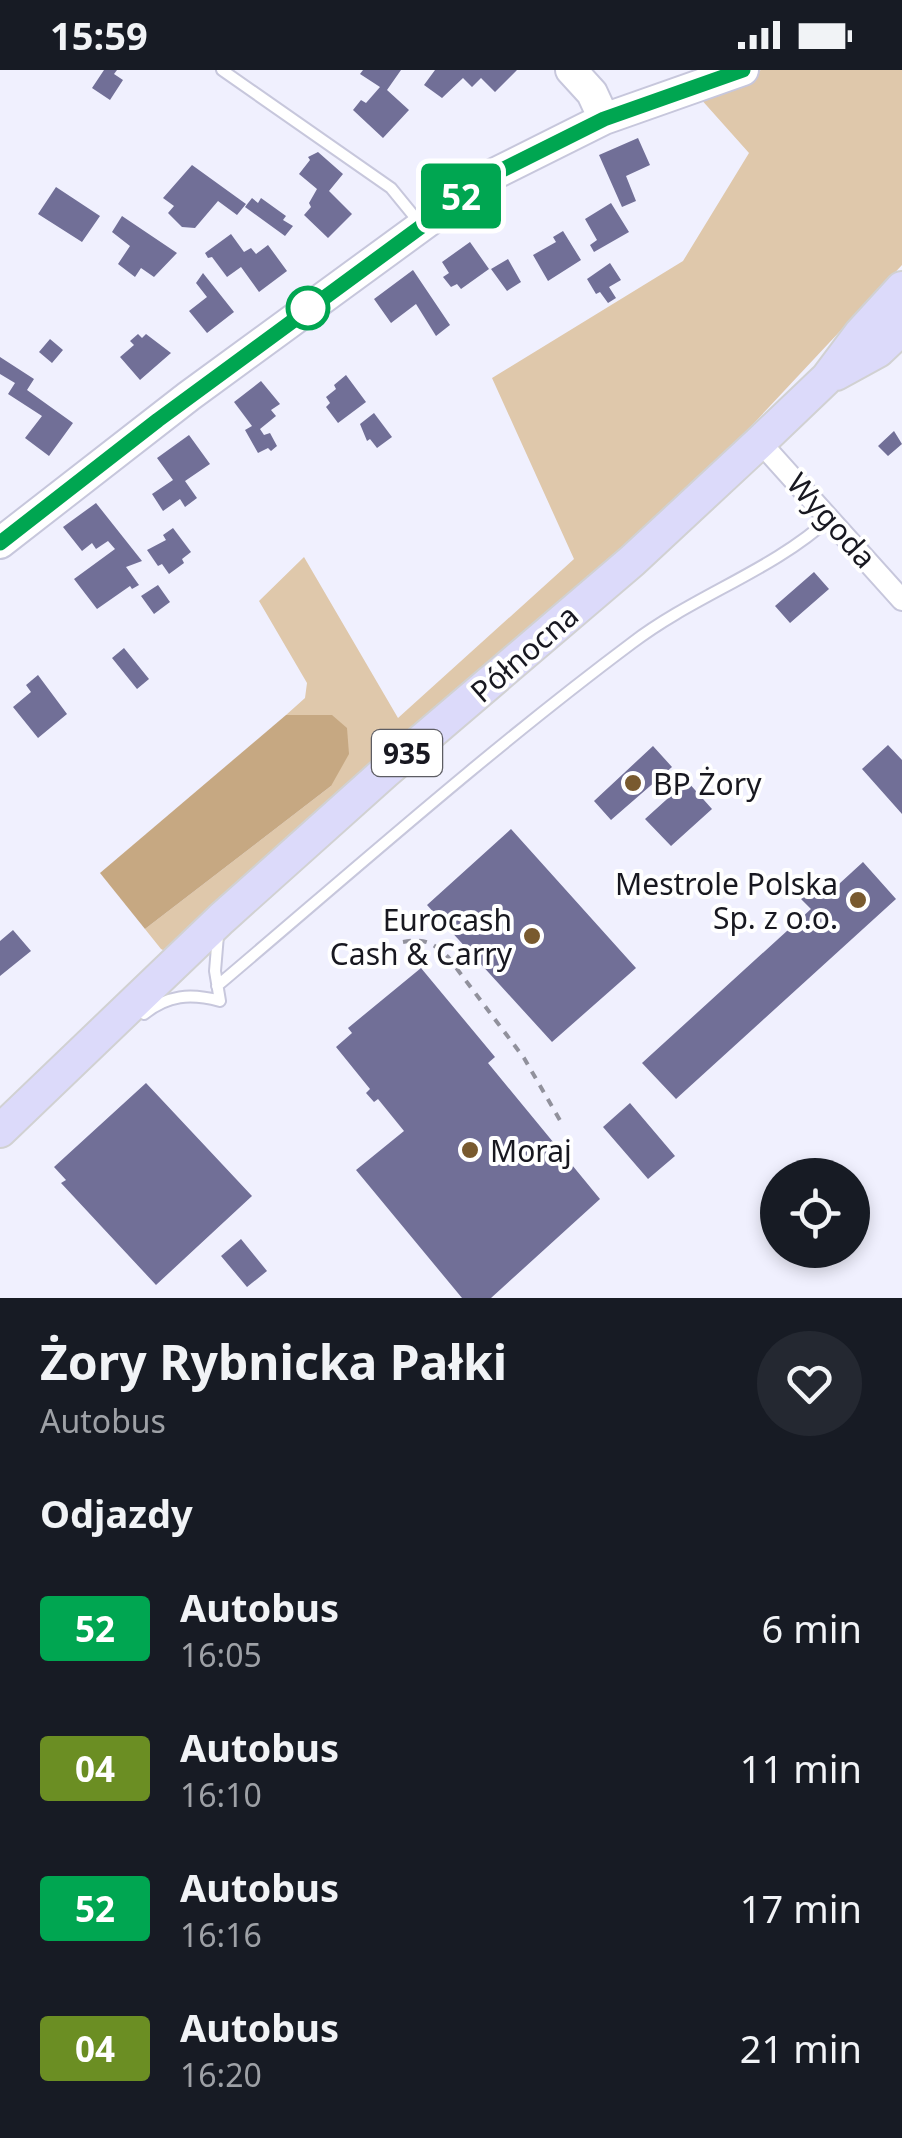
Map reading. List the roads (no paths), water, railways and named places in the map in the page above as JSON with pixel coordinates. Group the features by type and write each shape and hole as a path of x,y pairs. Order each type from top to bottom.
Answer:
{"main road":[{"name":"Północna","path":"0,1131 221,919 385,772 632,561 760,442 827,378 902,288"},
{"name":"Północna","path":"827,378 878,351 902,328"}],"street":[{"path":"571,70 592,93 604,119"},
{"path":"0,542 158,420 490,176 604,119 743,70"},
{"name":"Wygoda","path":"760,442 902,600"}],"lane":[{"path":"222,70 391,188 421,224"},
{"path":"217,986 633,642 680,610 779,559 831,517"},
{"path":"95,1037 115,1036 160,1001 173,997 220,1001 216,953 221,919"}],"place":[{"name":"BP Żory","path":"633,783"},
{"name":"Mestrole Polska Sp. z o.o.","path":"858,900"},
{"name":"Eurocash Cash & Carry","path":"532,936"},
{"name":"Moraj","path":"470,1150"}]}
